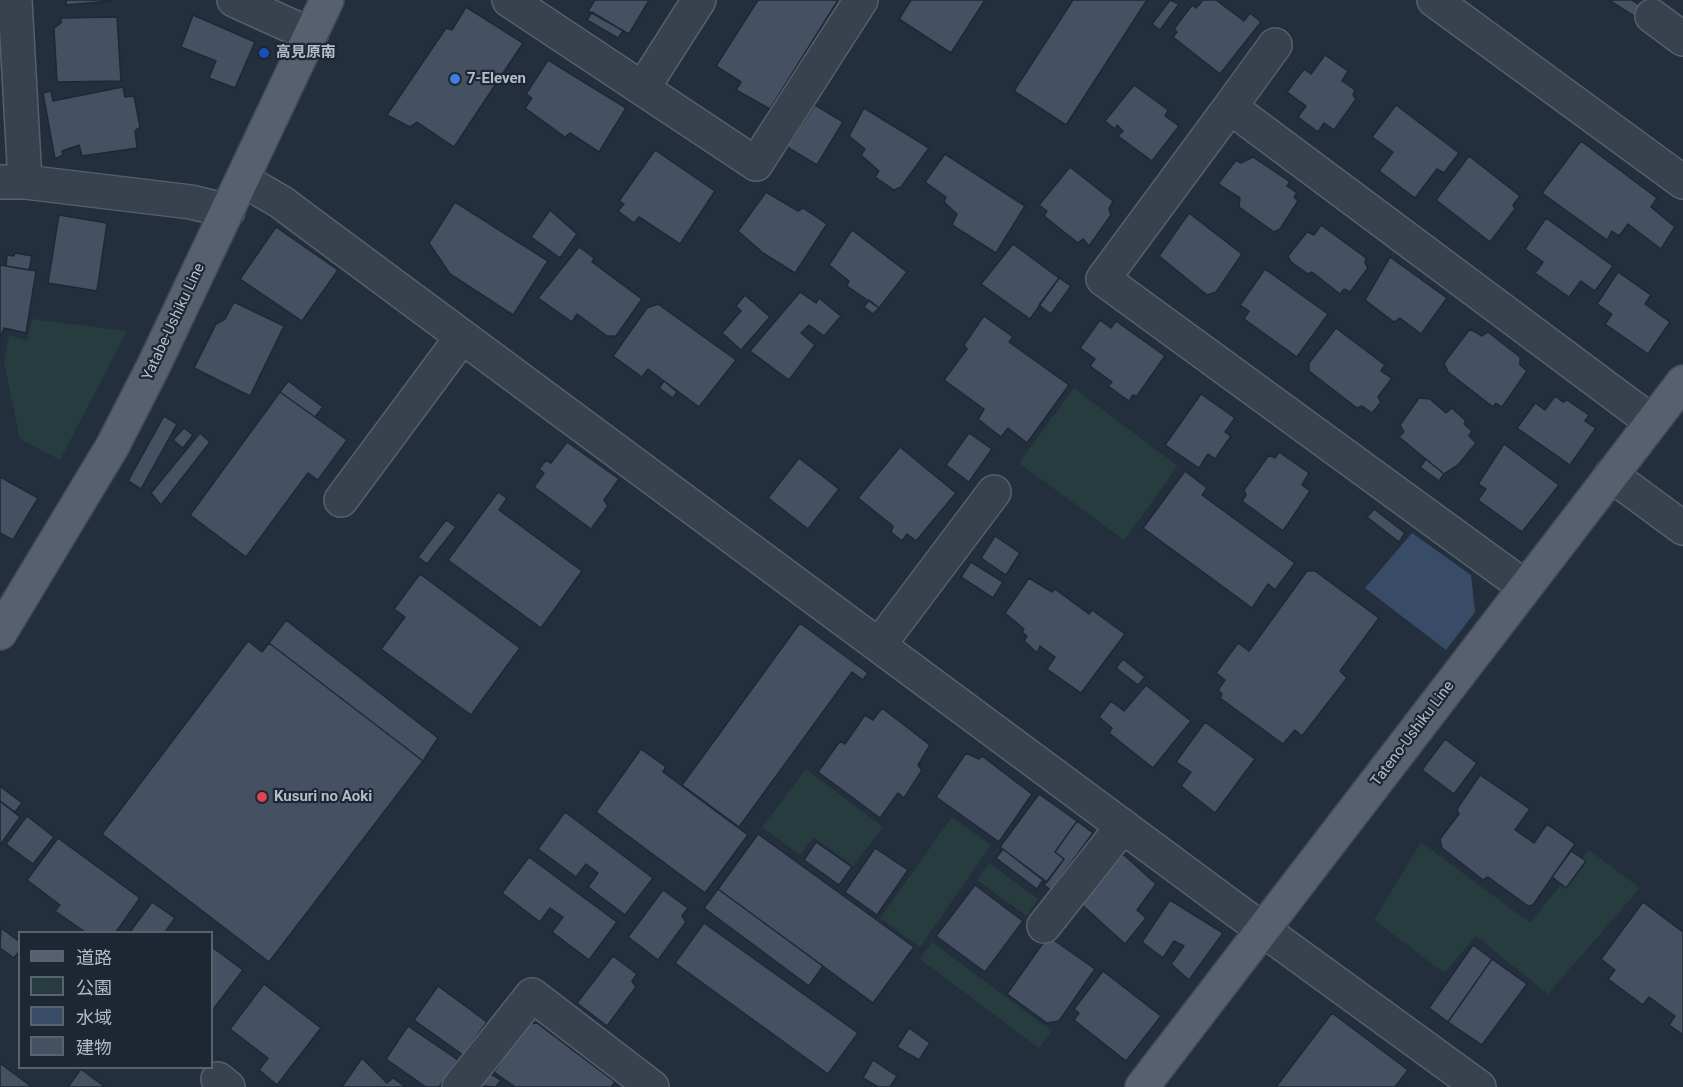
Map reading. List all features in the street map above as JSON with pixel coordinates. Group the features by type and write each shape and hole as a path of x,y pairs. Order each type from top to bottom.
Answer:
{"main road":[{"name":"Yatabe-Ushiku Line","path":"0,633 112,447 243,180 327,0"},
{"name":"Tateno-Ushiku Line","path":"1142,1087 1683,382"}],"street":[{"path":"15,0 13,182 190,202 228,211"},
{"path":"234,0 311,35"},
{"path":"509,0 756,164 861,0"},
{"path":"643,88 699,0"},
{"path":"1434,0 1683,182"},
{"path":"1652,16 1683,39"},
{"path":"1275,45 1104,279 1525,588"},
{"path":"1230,107 1652,422"},
{"path":"243,180 280,202 1263,930 1479,1087"},
{"path":"341,500 462,336"},
{"path":"1611,475 1683,528"},
{"path":"879,645 994,492"},
{"path":"1044,926 1123,826"},
{"path":"459,1087 532,994 652,1087"}],"green space":[{"path":"32,319 127,331 60,460 20,439 4,362 9,335 27,341"},
{"path":"1074,388 1178,466 1124,540 1019,463"},
{"path":"806,769 883,827 853,866 814,837 800,855 762,827"},
{"path":"952,817 991,845 920,947 880,918"},
{"path":"1421,842 1530,923 1589,850 1640,888 1548,994 1476,936 1444,973 1374,920"},
{"path":"989,863 1038,899 1027,916 977,880"},
{"path":"932,942 1052,1031 1039,1048 920,959"}],"water":[{"path":"1412,533 1471,575 1475,612 1446,650 1365,588"}],"building":[{"path":"66,0 111,0 111,1 66,5"},
{"path":"595,0 649,0 629,34 588,11"},
{"path":"758,0 838,0 770,109 736,90 741,82 716,66"},
{"path":"911,0 985,0 951,53 899,19"},
{"path":"1073,0 1147,0 1066,125 1014,91"},
{"path":"1170,0 1179,4 1160,30 1152,24"},
{"path":"1203,0 1216,0 1244,21 1250,13 1261,22 1220,74 1173,37 1177,32 1174,29 1192,5 1196,8"},
{"path":"1609,0 1632,0 1646,9 1640,20"},
{"name":"7-Eleven","path":"466,7 523,43 454,147 417,122 410,127 387,115 446,28 452,30"},
{"path":"592,12 623,31 618,38 587,20"},
{"path":"193,15 255,42 235,88 209,78 216,61 181,47"},
{"path":"117,17 121,81 57,82 54,28 61,23 61,18"},
{"path":"1325,55 1348,71 1342,81 1355,90 1353,95 1356,99 1334,130 1324,123 1318,132 1298,117 1306,106 1287,92 1304,69 1311,74"},
{"path":"548,60 626,108 599,152 570,133 565,137 525,108 532,98 526,94"},
{"path":"1134,85 1168,110 1165,116 1179,126 1152,161 1118,136 1123,131 1117,125 1115,129 1105,121"},
{"path":"123,87 125,97 134,96 140,127 135,131 137,148 82,156 79,145 62,151 63,155 55,159 43,93 51,91 53,101"},
{"path":"815,105 843,122 817,165 787,147"},
{"path":"1396,105 1459,153 1444,173 1437,169 1415,198 1379,171 1393,152 1372,137"},
{"path":"864,108 929,148 901,187 894,190 875,177 879,171 861,155 865,149 849,136"},
{"path":"1581,141 1657,198 1651,207 1675,227 1661,249 1628,224 1619,236 1612,231 1607,240 1542,193"},
{"path":"655,150 715,191 680,244 639,217 634,223 618,211 624,204 619,201"},
{"path":"945,154 1025,206 996,253 952,225 957,214 944,202 946,197 925,182"},
{"path":"1469,156 1520,196 1513,205 1515,209 1490,242 1436,200"},
{"path":"1253,157 1290,182 1287,186 1297,193 1294,197 1298,201 1280,229 1274,232 1239,207 1240,198 1218,184 1236,160 1241,163"},
{"path":"1070,167 1113,201 1109,209 1111,215 1089,246 1083,239 1078,243 1044,216 1047,211 1039,205"},
{"path":"766,192 798,211 803,208 827,224 795,273 763,253 738,231"},
{"path":"455,202 548,261 513,315 450,274 429,243"},
{"path":"550,210 577,234 560,258 531,237"},
{"path":"1189,213 1242,254 1216,292 1207,295 1159,256"},
{"path":"59,215 107,223 97,291 48,283"},
{"path":"1546,218 1613,266 1595,291 1581,281 1569,297 1535,273 1543,262 1525,249"},
{"path":"1321,225 1366,258 1365,263 1368,268 1350,292 1344,289 1340,294 1312,272 1308,274 1291,262 1288,256 1307,232 1314,235"},
{"path":"276,227 338,270 302,321 240,279"},
{"path":"852,230 907,272 879,308 847,286 849,281 829,265"},
{"path":"1013,244 1059,278 1030,319 981,284"},
{"path":"579,247 594,258 592,262 642,299 616,336 607,336 577,314 572,322 538,298"},
{"path":"15,253 32,256 29,270 6,266 7,255 14,256"},
{"path":"1390,257 1447,298 1421,334 1400,318 1394,322 1365,300"},
{"path":"0,265 36,271 26,333 4,328 0,338"},
{"path":"1265,269 1328,314 1297,357 1244,319 1249,311 1240,305"},
{"path":"1618,272 1651,295 1645,304 1670,322 1648,354 1605,324 1612,314 1597,304"},
{"path":"1059,278 1071,286 1051,314 1039,305"},
{"path":"800,292 816,303 819,298 841,316 824,336 809,325 801,333 815,345 789,380 750,351"},
{"path":"745,295 770,317 741,350 722,333 741,311 736,306"},
{"path":"869,300 879,308 873,314 864,307"},
{"path":"234,302 284,326 250,396 194,368 216,324 225,319"},
{"path":"658,304 736,360 699,407 648,369 642,377 613,356 647,308"},
{"path":"984,316 1013,337 1009,342 1069,385 1027,443 1008,428 1001,437 978,419 984,409 944,380 967,349 964,345"},
{"path":"1100,320 1111,328 1116,321 1165,356 1137,396 1133,395 1129,401 1108,386 1112,382 1090,366 1095,359 1080,348"},
{"path":"1336,328 1385,365 1381,371 1392,378 1378,397 1381,402 1372,413 1362,406 1357,408 1309,371 1309,363"},
{"path":"1470,329 1482,336 1488,332 1520,357 1520,365 1527,371 1502,407 1496,403 1493,407 1448,372 1444,363"},
{"path":"288,381 323,407 315,417 280,392"},
{"path":"664,381 677,392 673,398 659,388"},
{"path":"280,392 347,440 318,480 308,473 246,557 190,515"},
{"path":"1201,394 1235,418 1225,432 1231,436 1215,459 1208,454 1199,468 1165,445"},
{"path":"1555,396 1563,402 1567,400 1589,415 1585,421 1596,428 1570,465 1517,428 1535,403 1545,410"},
{"path":"1419,398 1430,399 1446,413 1452,408 1466,421 1464,424 1472,431 1469,436 1476,443 1458,465 1444,474 1399,437 1404,432 1400,425"},
{"path":"164,416 177,424 141,489 128,481"},
{"path":"184,428 193,435 183,448 173,440"},
{"path":"200,433 210,442 161,505 151,493"},
{"path":"969,433 992,449 969,482 946,465"},
{"path":"567,442 619,479 604,500 608,506 591,529 534,487 544,473 539,469 546,460 551,463"},
{"path":"1504,444 1559,485 1522,532 1478,500 1486,489 1478,484"},
{"path":"900,447 956,493 916,541 907,534 902,541 891,532 893,526 858,498"},
{"path":"1279,452 1309,473 1302,485 1310,491 1283,531 1242,501 1246,495 1244,490 1269,455 1275,458"},
{"path":"799,458 839,489 808,529 768,498"},
{"path":"1426,459 1444,474 1439,481 1420,467"},
{"path":"1185,471 1207,488 1202,495 1295,563 1275,590 1268,584 1252,608 1143,528"},
{"path":"0,477 38,498 13,540 0,533"},
{"path":"498,492 507,498 499,510 582,571 541,628 448,560"},
{"path":"1374,509 1405,533 1399,542 1367,517"},
{"path":"446,520 456,527 427,564 418,557"},
{"path":"995,536 1020,553 1006,575 981,558"},
{"path":"971,562 1003,582 993,598 961,577"},
{"path":"1307,571 1315,571 1379,618 1340,671 1347,678 1302,736 1295,730 1283,744 1220,698 1222,694 1218,690 1225,680 1216,673 1238,643 1249,651"},
{"path":"420,574 520,648 471,715 381,649 405,617 394,609"},
{"path":"1029,578 1052,592 1055,589 1089,614 1092,610 1125,634 1081,693 1047,669 1055,657 1040,646 1037,653 1024,641 1027,636 1022,632 1024,629 1005,613"},
{"path":"286,620 438,738 423,761 269,643"},
{"path":"800,623 868,673 863,680 852,672 739,827 682,785"},
{"name":"Kusuri no Aoki","path":"248,641 262,652 269,643 423,761 269,962 102,834"},
{"path":"1123,659 1145,677 1138,685 1116,668"},
{"path":"1146,685 1191,721 1153,768 1109,733 1112,728 1099,717 1111,701 1124,711"},
{"path":"882,708 930,745 918,765 922,770 904,798 898,793 880,818 818,772 840,741 845,744 865,715 873,720"},
{"path":"1205,722 1255,759 1215,813 1181,786 1191,772 1176,762"},
{"path":"1445,739 1477,763 1454,794 1422,770"},
{"path":"641,749 666,767 663,772 748,835 705,893 596,812"},
{"path":"966,753 979,759 982,756 1032,794 999,842 936,797"},
{"path":"1480,775 1530,809 1515,830 1534,843 1547,824 1575,844 1533,905 1528,906 1488,877 1483,880 1442,848 1440,839 1459,814 1457,809"},
{"path":"0,786 22,803 15,812 0,801"},
{"path":"1039,794 1077,821 1055,852 1064,859 1047,882 1000,847"},
{"path":"0,801 20,817 0,845"},
{"path":"565,812 653,878 625,915 588,887 598,873 586,864 576,877 538,849"},
{"path":"27,816 54,837 33,864 6,844"},
{"path":"1077,821 1093,833 1051,890 1044,885 1064,859 1055,852"},
{"path":"758,834 914,947 873,1003 718,889"},
{"path":"58,838 140,898 117,931 84,931 55,911 60,905 27,880"},
{"path":"816,842 852,867 839,885 804,860"},
{"path":"875,848 908,870 877,915 845,892"},
{"path":"1003,849 1043,880 1037,889 996,858"},
{"path":"1571,851 1586,861 1566,888 1552,877"},
{"path":"1123,854 1156,884 1137,910 1146,918 1125,944 1081,904"},
{"path":"529,857 617,922 589,960 552,932 563,917 550,908 540,922 502,893"},
{"path":"975,885 1023,921 985,972 936,936"},
{"path":"718,889 823,966 809,986 704,908"},
{"path":"663,890 688,908 682,916 686,922 658,960 628,937"},
{"path":"1170,900 1223,933 1189,980 1171,964 1184,946 1174,941 1163,958 1142,942"},
{"path":"152,902 175,918 166,931 131,931"},
{"path":"1643,902 1683,932 1683,1035 1669,1025 1675,1016 1649,997 1643,1005 1608,979 1615,970 1601,959"},
{"path":"704,923 858,1033 828,1074 675,963"},
{"path":"1,928 18,941 18,953 14,958 0,948"},
{"path":"1048,936 1095,969 1059,1021 1047,1023 1007,994"},
{"path":"1473,945 1492,959 1448,1022 1429,1008"},
{"path":"213,948 243,970 213,1010"},
{"path":"613,956 637,974 632,981 636,987 607,1026 577,1003"},
{"path":"1492,959 1527,984 1482,1045 1448,1022"},
{"path":"1103,971 1161,1016 1126,1061 1074,1020 1079,1013 1074,1009"},
{"path":"264,984 321,1028 277,1085 259,1070 268,1058 230,1029"},
{"path":"438,986 487,1022 463,1055 414,1020"},
{"path":"1332,1013 1408,1070 1395,1087 1276,1087"},
{"path":"537,1023 615,1082 611,1087 515,1087 494,1072 527,1024"},
{"path":"408,1026 458,1060 439,1087 426,1087 386,1059"},
{"path":"909,1028 930,1043 919,1060 897,1047"},
{"path":"362,1058 387,1083 393,1078 406,1087 342,1087"},
{"path":"873,1060 897,1076 890,1087 878,1087 863,1078"},
{"path":"0,1063 32,1087 0,1087"},
{"path":"81,1069 105,1087 68,1087"},
{"path":"489,1073 501,1080 496,1087 481,1086"}],"place":[{"name":"高見原南","path":"264,53"},
{"name":"7-Eleven","path":"455,79"},
{"name":"Kusuri no Aoki","path":"262,797"}]}
